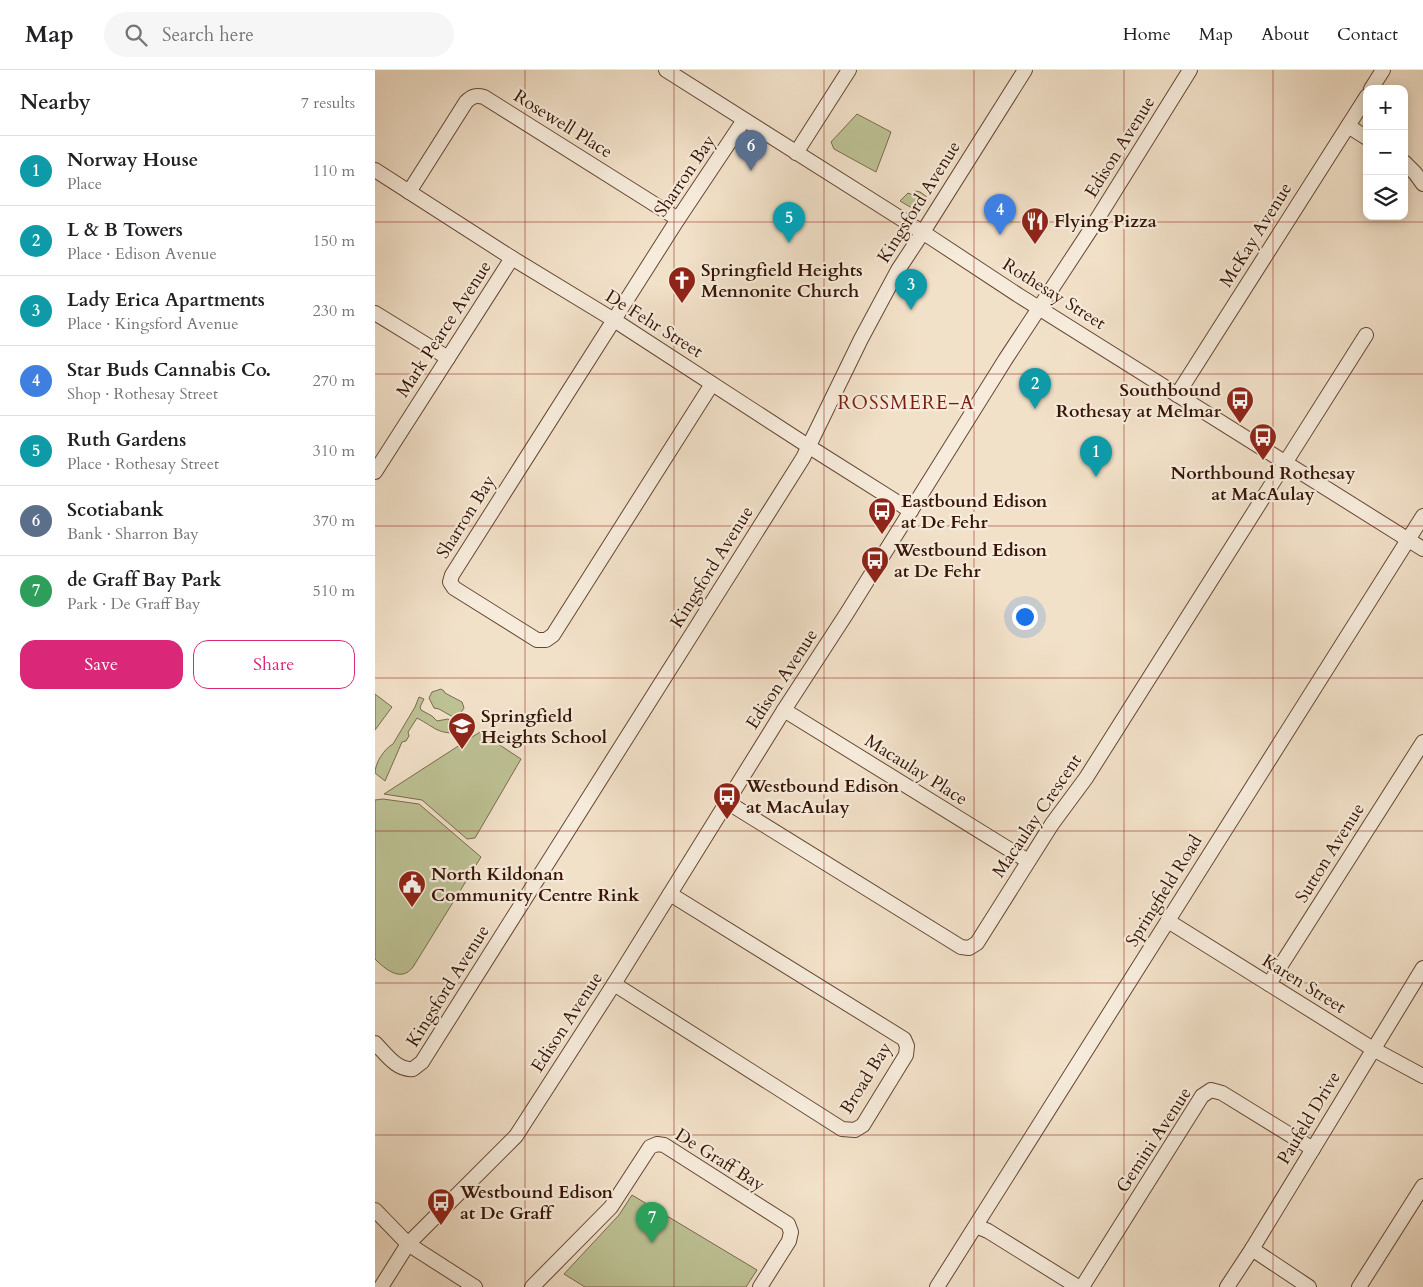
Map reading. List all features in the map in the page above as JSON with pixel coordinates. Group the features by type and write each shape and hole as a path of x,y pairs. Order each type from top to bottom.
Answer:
{"street":[{"name":"Rothesay Street","path":"665,70 681,74 745,120 796,153 1423,549"},
{"path":"796,153 849,70"},
{"name":"Kingsford Avenue","path":"375,1043 399,1066 410,1070 422,1062 803,458 891,283 1025,70"},
{"name":"Edison Avenue","path":"381,1287 408,1244 516,1136 614,984 784,710 1091,229 1190,70"},
{"path":"1374,85 1383,70"},
{"name":"Rosewell Place","path":"409,192 466,102 470,98 479,96 484,97 678,219"},
{"name":"McKay Avenue","path":"1177,395 1363,102"},
{"name":"Sharron Bay","path":"712,384 553,635 546,640 537,640 454,588 450,582 452,575 678,219 745,120"},
{"path":"1348,126 1363,135"},
{"path":"1408,166 1423,184"},
{"name":"De Fehr Street","path":"375,170 911,510"},
{"name":"Mark Pearce Avenue","path":"375,472 512,258"},
{"path":"375,313 447,358"},
{"name":"Macaulay Crescent","path":"727,802 961,947 969,948 977,943 1052,824 1086,778 1366,335"},
{"name":"Springfield Road","path":"937,1287 1423,516"},
{"name":"Macaulay Place","path":"784,710 1028,861"},
{"name":"Sutton Avenue","path":"1269,984 1423,742"},
{"name":"Broad Bay","path":"614,984 842,1129 855,1130 863,1124 906,1055 907,1046 904,1039 669,894"},
{"name":"Karen Street","path":"1168,921 1373,1049 1423,1076"},
{"name":"Paufeld Drive","path":"1227,1287 1423,968"},
{"name":"Gemini Avenue","path":"1082,1287 1202,1096 1211,1090 1222,1093 1313,1149"},
{"name":"De Graff Bay","path":"532,1287 611,1207 650,1147 657,1144 664,1145 788,1224 791,1232 789,1241 760,1287"},
{"path":"1359,1287 1423,1186"},
{"path":"375,1210 408,1244 475,1287"},
{"path":"976,1226 1078,1287"},
{"path":"1252,1249 1309,1287"}],"green space":[{"path":"857,114 891,132 876,172 834,149 831,142"},
{"path":"915,191 927,197 920,210 917,211 900,201 908,193 913,195"},
{"path":"441,689 462,702 464,708 460,714 453,717 434,708 429,698 432,692"},
{"path":"375,694 392,707 375,730"},
{"path":"419,697 424,699 420,707 421,710 437,721 448,719 463,728 460,733 446,732 437,730 417,718 408,732 409,736 406,741 402,742 385,781 375,773 378,761 383,753 393,744"},
{"path":"480,732 521,759 475,838 467,839 422,800 384,794"},
{"name":"North Kildonan Community Centre Rink","path":"383,799 419,804 481,857 413,967 403,974 393,973 375,959 375,800"},
{"path":"632,1195 757,1270 746,1287 585,1287 564,1274 619,1215"}],"place":[{"name":"Scotiabank","path":"751,171"},
{"name":"Star Buds Cannabis Co.","path":"1000,235"},
{"name":"Ruth Gardens","path":"789,243"},
{"name":"Flying Pizza","path":"1035,245"},
{"name":"Springfield Heights Mennonite Church","path":"682,304"},
{"name":"Lady Erica Apartments","path":"911,310"},
{"name":"L & B Towers","path":"1035,409"},
{"name":"Southbound Rothesay at Melmar","path":"1240,424"},
{"name":"Northbound Rothesay at MacAulay","path":"1263,461"},
{"name":"Norway House","path":"1096,477"},
{"name":"Eastbound Edison at De Fehr","path":"882,535"},
{"name":"Westbound Edison at De Fehr","path":"875,584"},
{"name":"Springfield Heights School","path":"462,750"},
{"name":"Westbound Edison at MacAulay","path":"727,820"},
{"name":"North Kildonan Community Centre Rink","path":"412,908"},
{"name":"Westbound Edison at De Graff","path":"441,1226"},
{"name":"de Graff Bay Park","path":"652,1243"}],"district":[{"name":"ROSSMERE–A","path":"906,403"}]}
